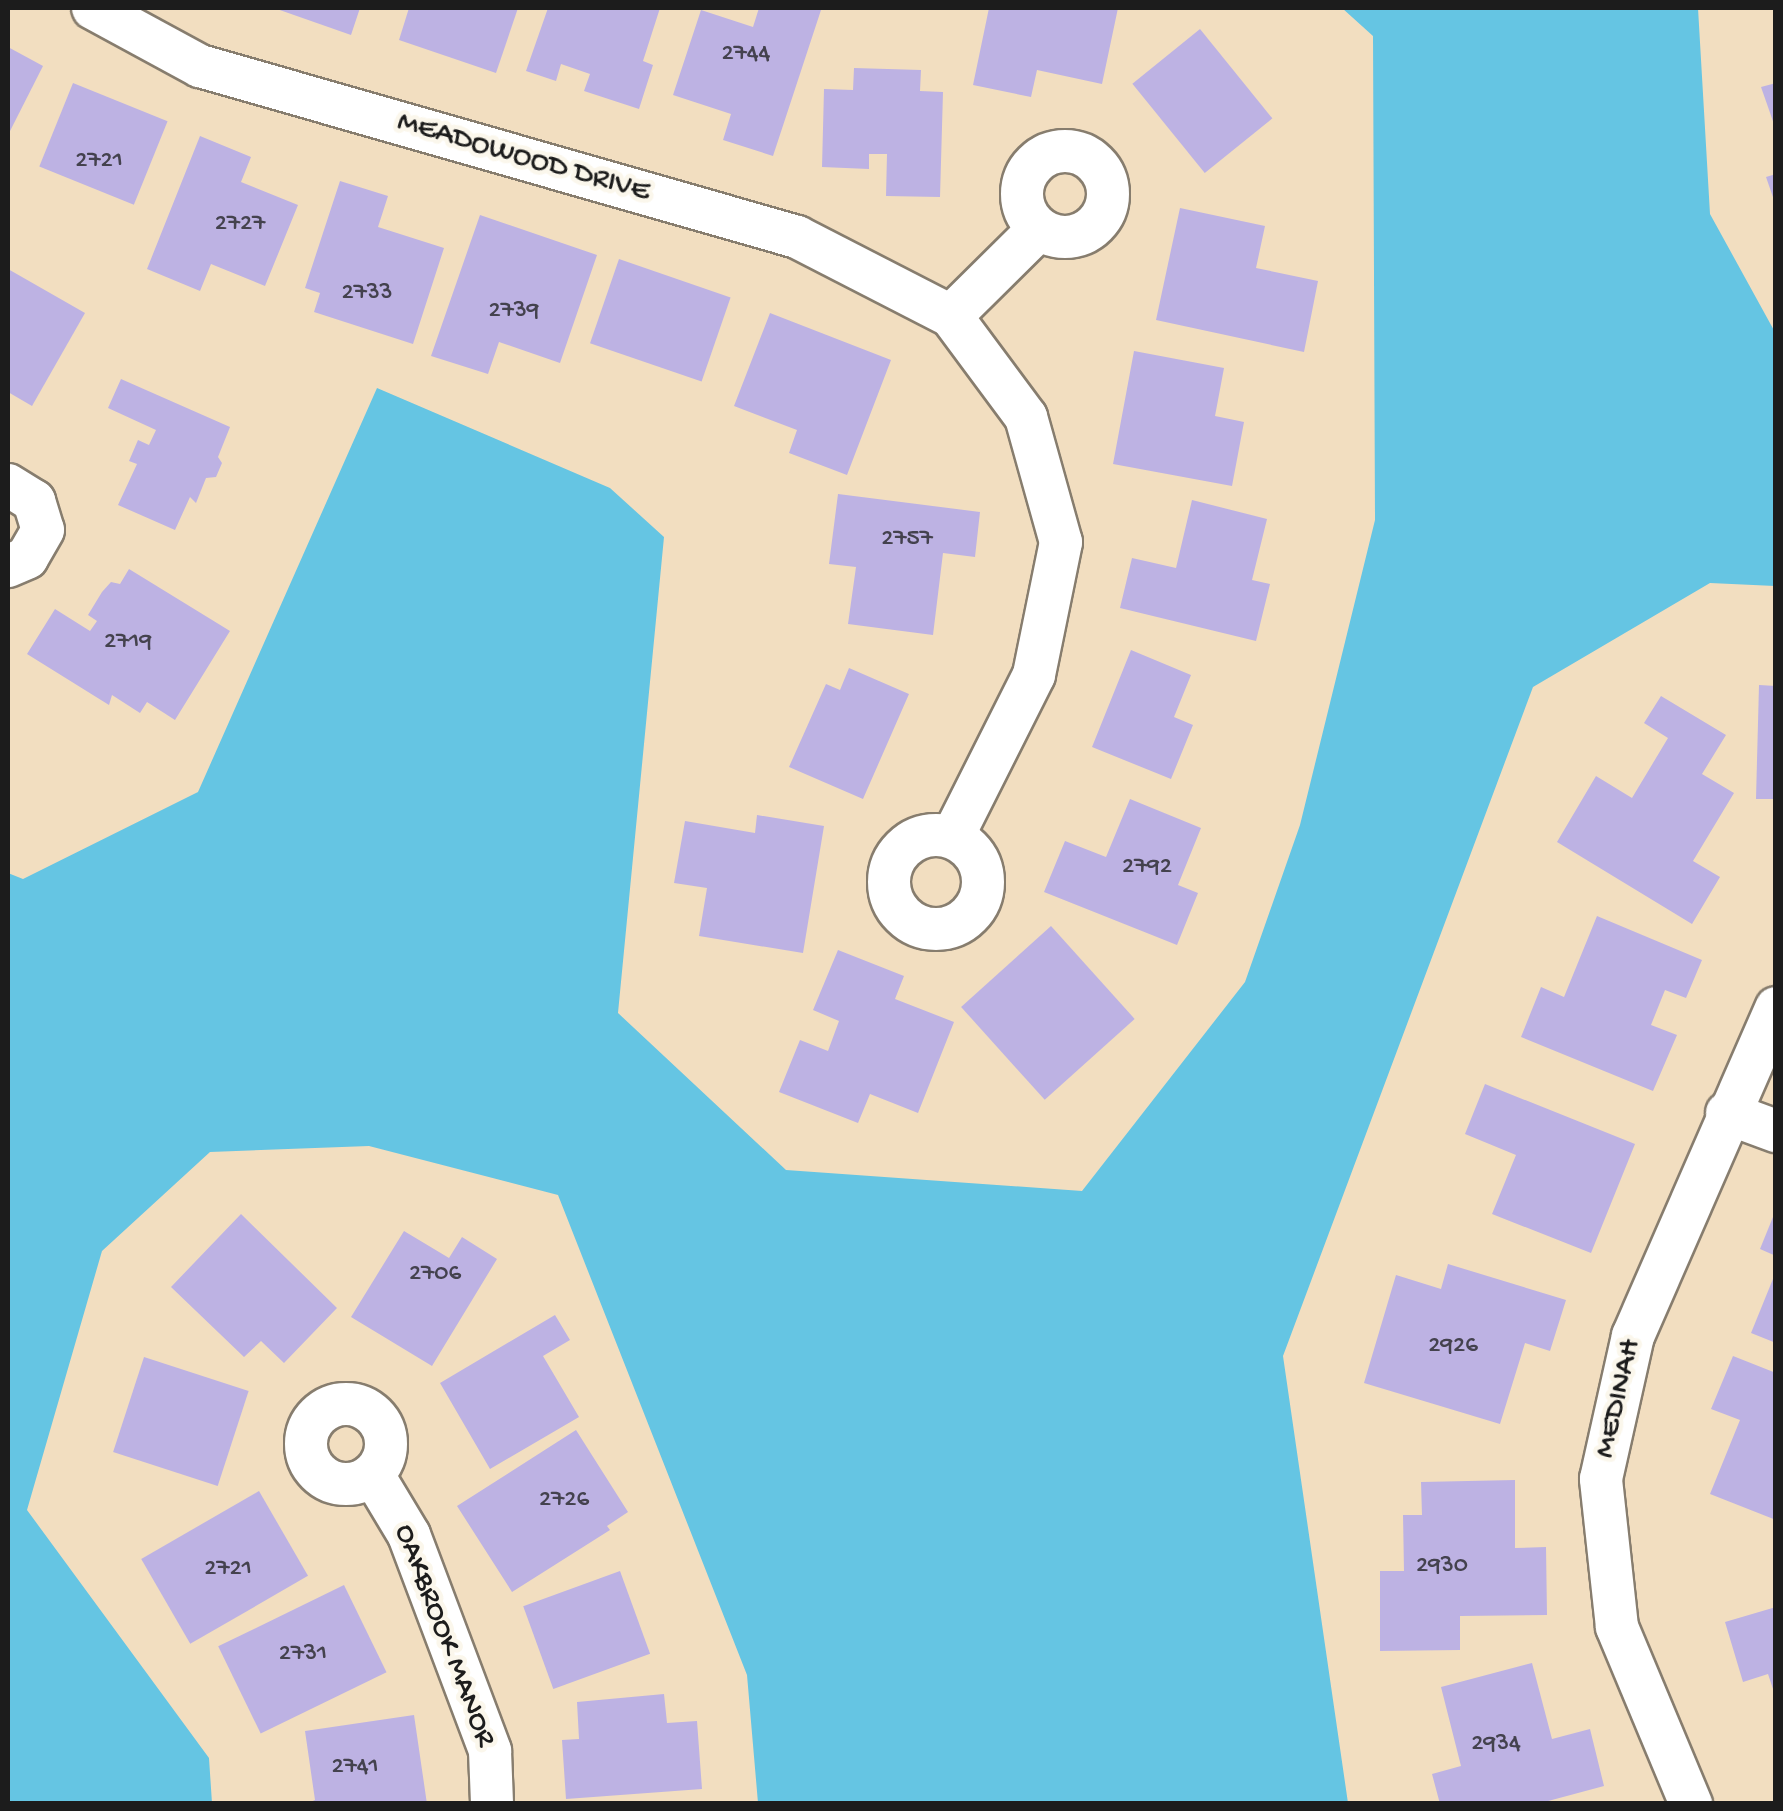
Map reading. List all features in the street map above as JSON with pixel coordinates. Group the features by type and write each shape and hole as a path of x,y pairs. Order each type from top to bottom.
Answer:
{"street":[{"name":"MEADOWOOD DRIVE","path":"93,8 200,66 797,238 951,316 1026,417 1061,542 1034,675 953,836"},
{"path":"951,316 1038,229"},
{"path":"8,485 34,500 43,530 28,558 8,566"},
{"name":"MEDINAH","path":"1691,1804 1617,1627 1601,1479 1633,1336 1776,1008"},
{"path":"1728,1114 1776,1131"},
{"name":"OAKBROOK MANOR","path":"372,1475 408,1534 490,1751 492,1804"}],"water":[{"path":"1342,8 1698,8 1710,214 1776,334 1775,586 1710,583 1533,687 1283,1356 1348,1803 758,1803 747,1675 558,1195 369,1146 210,1152 102,1251 27,1510 209,1758 212,1803 8,1803 8,873 23,879 198,792 377,388 610,488 664,537 618,1013 786,1170 1082,1191 1245,982 1300,825 1375,520 1373,36"}],"building":[{"path":"274,8 360,8 351,35"},
{"path":"409,8 518,8 496,73 399,40"},
{"path":"548,8 660,8 643,61 653,65 639,109 584,91 590,74 561,64 556,81 526,71"},
{"path":"759,8 821,10 773,156 723,140 731,114 673,95 701,10 753,27"},
{"path":"989,8 1118,8 1102,84 1037,70 1031,97 973,85"},
{"path":"1200,29 1272,118 1205,173 1132,84"},
{"path":"8,47 43,66 8,135"},
{"path":"854,68 921,70 920,91 943,92 940,197 886,196 887,154 869,154 869,169 822,167 824,89 853,90"},
{"path":"73,83 168,121 134,205 39,166"},
{"path":"1776,83 1776,127 1775,127 1761,87"},
{"path":"200,136 251,157 241,182 298,205 265,286 211,264 200,291 147,269"},
{"path":"1776,174 1776,203 1775,203 1766,177"},
{"path":"340,181 388,196 378,227 444,248 413,344 314,312 320,293 305,288"},
{"path":"1180,208 1265,226 1256,268 1318,281 1304,352 1156,320"},
{"path":"480,215 597,255 560,363 499,342 488,374 431,356"},
{"path":"619,259 731,297 702,382 590,343"},
{"path":"8,269 85,313 32,406 8,392"},
{"path":"770,313 891,360 847,475 789,453 797,430 734,406"},
{"path":"1134,351 1224,368 1215,416 1244,422 1232,486 1113,464"},
{"path":"121,379 230,427 218,457 222,463 216,477 206,478 196,503 190,497 175,530 118,505 137,464 129,461 138,440 149,445 156,430 108,408"},
{"path":"838,494 980,512 975,557 943,553 933,635 848,624 856,567 829,564"},
{"path":"1192,500 1267,519 1252,580 1270,584 1256,641 1120,608 1132,558 1176,568"},
{"path":"129,569 230,631 175,720 147,702 140,713 112,695 109,705 27,654 55,609 90,631 97,621 88,615 102,592 111,582 120,584"},
{"path":"1131,650 1191,675 1174,717 1193,725 1171,779 1092,747"},
{"path":"849,668 909,694 863,799 789,767 826,684 840,690"},
{"path":"1759,685 1776,686 1776,799 1756,799"},
{"path":"1661,696 1726,735 1702,774 1734,793 1693,861 1720,877 1692,924 1557,842 1596,776 1632,798 1668,738 1644,723"},
{"path":"1130,799 1201,828 1178,885 1198,893 1177,945 1044,892 1065,841 1106,857"},
{"path":"757,815 824,826 803,953 699,936 707,888 674,883 685,821 755,833"},
{"path":"1597,916 1702,960 1686,998 1665,990 1651,1025 1677,1035 1653,1091 1521,1037 1541,987 1564,997"},
{"path":"1051,926 1135,1019 1045,1100 961,1007"},
{"path":"838,950 904,976 895,999 954,1022 918,1113 870,1094 858,1123 779,1092 800,1040 828,1051 839,1021 813,1010"},
{"path":"1485,1084 1635,1144 1591,1253 1492,1214 1516,1155 1465,1134"},
{"path":"1776,1212 1776,1256 1760,1249"},
{"path":"241,1214 337,1308 284,1363 261,1341 244,1357 171,1287"},
{"path":"404,1231 449,1258 462,1237 497,1259 432,1366 351,1317"},
{"path":"1448,1264 1566,1300 1550,1351 1525,1343 1500,1424 1364,1383 1396,1275 1441,1289"},
{"path":"1776,1274 1776,1343 1751,1333"},
{"path":"555,1315 570,1340 543,1356 579,1417 490,1469 440,1383"},
{"path":"1733,1356 1776,1373 1776,1520 1710,1494 1740,1420 1711,1409"},
{"path":"144,1357 249,1391 218,1486 113,1452"},
{"path":"576,1430 628,1512 607,1526 610,1530 512,1592 457,1506"},
{"path":"1515,1480 1515,1548 1546,1547 1547,1615 1460,1616 1460,1650 1380,1651 1380,1571 1404,1571 1403,1515 1422,1515 1421,1482"},
{"path":"259,1491 308,1576 190,1644 141,1559"},
{"path":"620,1571 650,1654 553,1689 523,1606"},
{"path":"344,1585 387,1672 261,1734 218,1646"},
{"path":"1776,1607 1775,1695 1768,1674 1743,1682 1725,1622"},
{"path":"1532,1663 1552,1739 1590,1729 1604,1786 1537,1804 1440,1804 1432,1774 1461,1766 1441,1687"},
{"path":"664,1694 667,1723 697,1721 702,1789 566,1799 562,1740 579,1739 577,1702"},
{"path":"414,1715 427,1804 306,1804 315,1800 305,1731"}]}
